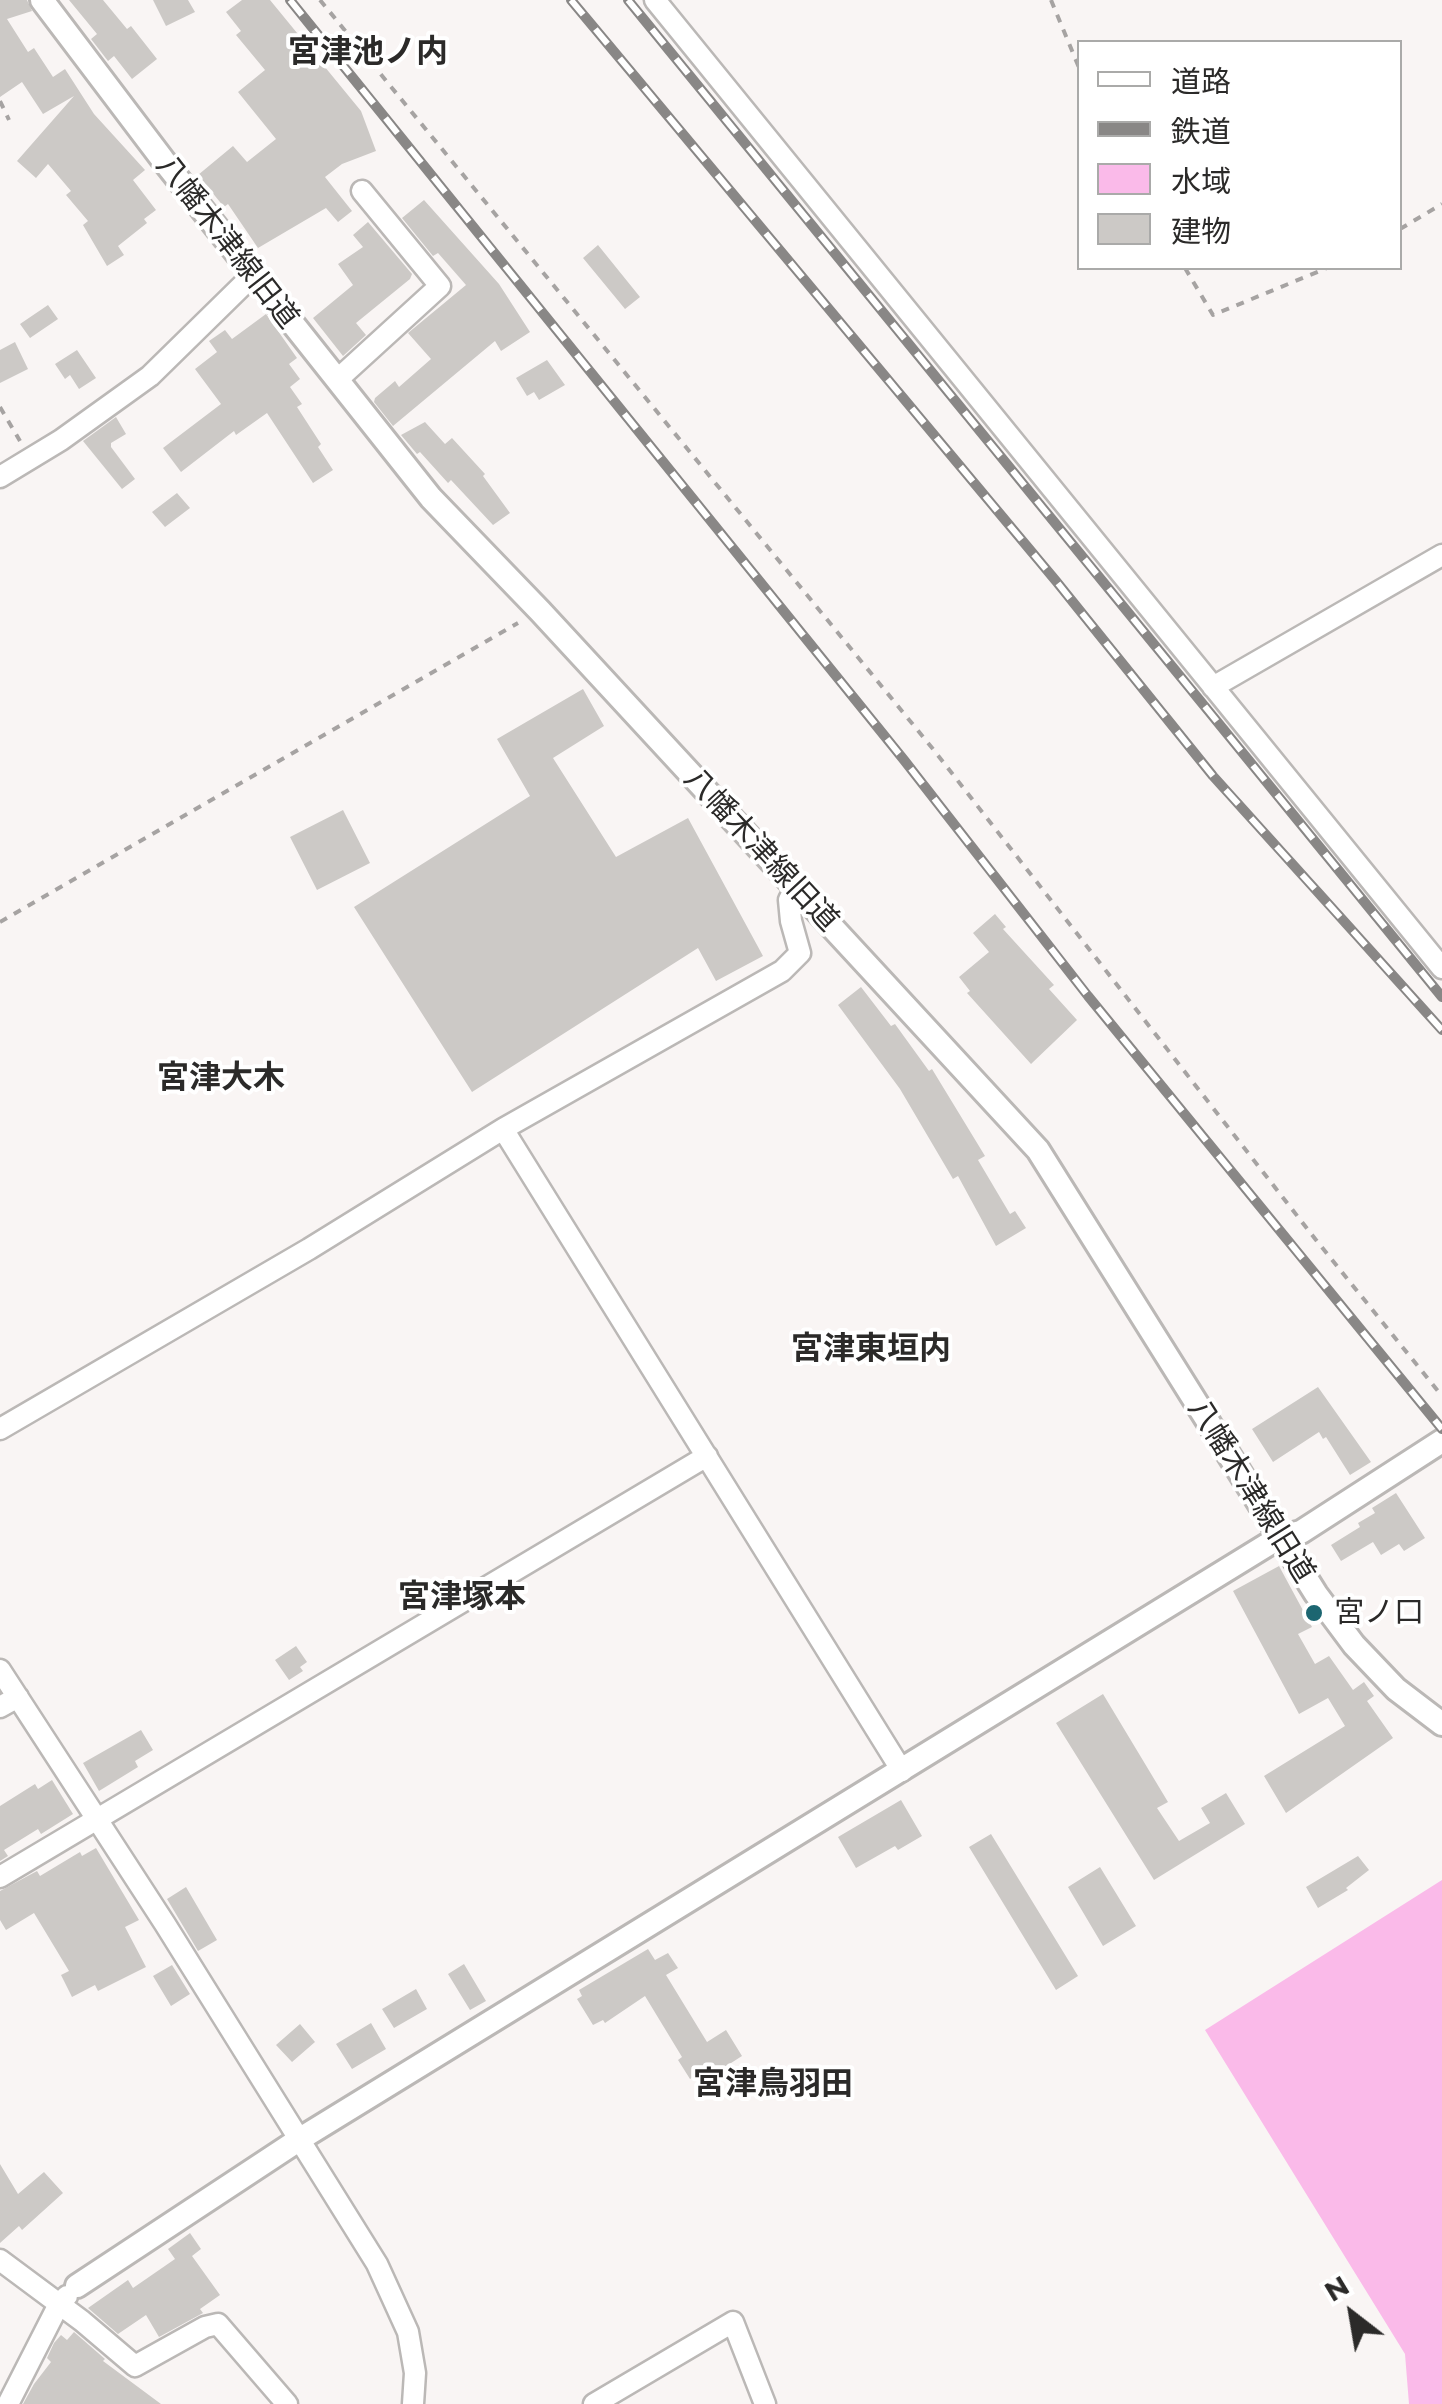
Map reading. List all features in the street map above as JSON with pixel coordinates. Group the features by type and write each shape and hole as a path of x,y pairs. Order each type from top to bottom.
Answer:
{"street":[{"name":"八幡木津線旧道","path":"42,0 253,275 431,498 540,610 1038,1150 1280,1537 1354,1645 1396,1689 1442,1724"},
{"path":"655,0 1442,968"},
{"path":"337,380 440,286 362,191"},
{"path":"0,477 61,440 150,376 253,275"},
{"path":"1213,687 1442,555"},
{"path":"0,1429 309,1250 504,1130 782,971 796,960 800,946 791,922 789,900 796,888"},
{"path":"504,1130 902,1771"},
{"path":"8,2404 59,2304 78,2286 300,2139 1280,1537 1301,1532 1442,1442"},
{"path":"0,1877 707,1456"},
{"path":"0,1670 9,1702 97,1821 377,2264 402,2315 413,2350 417,2401"},
{"path":"0,2260 135,2366 205,2327 218,2324 287,2404"},
{"path":"594,2404 733,2322 764,2404"}],"path":[{"path":"320,0 933,749 1442,1396"},
{"path":"1052,0 1077,62"},
{"path":"0,101 9,120"},
{"path":"1402,228 1442,204"},
{"path":"1185,270 1213,315 1322,270"},
{"path":"0,406 30,458"},
{"path":"0,922 540,610"}],"water":[{"path":"1442,1880 1442,2404 1409,2404 1405,2354 1205,2030"}],"building":[{"path":"0,0 27,0 32,11 7,19 28,52 34,48 53,77 65,69 94,114 145,170 133,180 156,210 144,219 147,223 118,246 124,255 107,266 83,225 88,221 66,195 71,191 48,164 36,178 17,161 74,96 43,114 22,82 0,97"},
{"path":"69,0 103,0 127,29 131,26 157,59 132,79 114,56 108,61 91,39 97,34"},
{"path":"153,0 188,0 195,12 166,26"},
{"path":"242,0 270,0 361,111 376,151 342,164 325,177 352,211 338,222 326,208 258,248 228,204 224,207 198,175 233,146 247,162 276,139 238,92 265,70 236,35 241,31 226,12"},
{"path":"424,200 499,284 530,332 501,351 495,341 393,426 374,402 375,398 395,381 399,387 431,359 408,333 466,285 438,253 433,256 402,218"},
{"path":"368,222 412,274 356,323 366,335 343,356 313,318 353,285 338,264 363,247 353,235"},
{"path":"598,245 640,297 625,309 583,258"},
{"path":"48,305 58,319 30,338 20,324"},
{"path":"266,314 297,358 289,364 300,379 290,387 333,470 313,483 267,413 236,435 234,431 181,472 163,448 221,404 195,369 217,352 209,341 225,330 232,339"},
{"path":"15,342 28,369 0,383 0,350"},
{"path":"77,350 96,378 79,389 70,375 65,379 55,364"},
{"path":"547,360 565,385 539,400 534,392 527,396 516,378"},
{"path":"116,417 126,434 111,443 111,447 135,479 122,489 83,441"},
{"path":"425,422 445,444 452,438 485,474 510,513 493,525 451,480 448,483 420,452 417,454 401,435"},
{"path":"177,493 190,508 165,527 152,512"},
{"path":"583,689 604,726 553,758 616,857 688,818 763,956 716,981 698,948 472,1092 354,907 530,796 497,739"},
{"path":"343,810 370,863 317,890 290,837"},
{"path":"995,914 1006,927 1003,929 1054,985 1049,989 1077,1020 1031,1064 967,993 970,991 959,977 989,952 973,933"},
{"path":"861,987 891,1026 895,1024 929,1071 932,1069 985,1156 978,1160 1010,1214 1015,1211 1026,1228 996,1246 958,1176 953,1179 900,1089 838,1005"},
{"path":"1318,1387 1371,1462 1350,1475 1319,1432 1273,1462 1252,1429"},
{"path":"1396,1493 1425,1538 1404,1551 1399,1544 1381,1555 1373,1542 1341,1561 1331,1545 1360,1527 1358,1523 1375,1513 1372,1508"},
{"path":"1279,1566 1312,1627 1298,1634 1315,1664 1329,1656 1353,1690 1364,1682 1374,1696 1367,1701 1393,1738 1286,1813 1264,1776 1345,1726 1328,1698 1299,1714 1233,1591"},
{"path":"296,1646 307,1662 300,1667 303,1671 289,1680 275,1660"},
{"path":"1103,1694 1168,1802 1157,1808 1179,1841 1210,1823 1201,1808 1226,1793 1245,1824 1154,1880 1056,1723"},
{"path":"141,1730 153,1750 135,1761 138,1767 99,1791 83,1763"},
{"path":"52,1780 73,1814 4,1850 8,1856 0,1861 0,1806 35,1784 38,1789"},
{"path":"901,1800 922,1836 856,1868 838,1837"},
{"path":"991,1834 1078,1976 1056,1990 969,1847"},
{"path":"96,1848 139,1920 125,1927 146,1967 98,1991 95,1985 72,1997 61,1975 69,1971 34,1913 6,1930 0,1920 0,1891 37,1871 40,1876 80,1852 82,1856"},
{"path":"1358,1856 1369,1870 1348,1890 1318,1908 1306,1887"},
{"path":"1100,1867 1136,1926 1103,1946 1068,1887"},
{"path":"186,1887 217,1940 198,1951 167,1899"},
{"path":"648,1949 655,1960 668,1953 678,1968 666,1975 707,2042 726,2030 742,2056 706,2079 701,2072 690,2079 678,2060 682,2057 645,1996 605,2023 603,2020 593,2025 577,1999 582,1996 579,1990"},
{"path":"464,1964 486,2001 470,2010 448,1974"},
{"path":"172,1965 190,1994 171,2006 153,1976"},
{"path":"416,1989 427,2009 394,2028 382,2009"},
{"path":"371,2023 386,2049 352,2069 336,2044"},
{"path":"300,2024 315,2042 292,2062 276,2045"},
{"path":"0,2164 18,2194 44,2172 63,2193 22,2230 19,2226 0,2243"},
{"path":"190,2233 201,2249 192,2256 220,2295 200,2309 203,2313 159,2337 146,2315 118,2334 88,2308 128,2280 133,2288 175,2259 168,2249"},
{"path":"74,2332 103,2361 161,2404 23,2404 51,2362 47,2358 54,2343 61,2335 67,2340"}],"railway":[{"path":"290,0 904,760 1088,996 1442,1429"},
{"path":"571,0 1056,581 1213,776 1442,1030"},
{"path":"628,0 1442,997"}],"place":[{"name":"宮ノ口","path":"1314,1613"}],"district":[{"name":"宮津池ノ内","path":"368,53"},
{"name":"宮津大木","path":"221,1079"},
{"name":"宮津東垣内","path":"871,1350"},
{"name":"宮津塚本","path":"462,1598"},
{"name":"宮津鳥羽田","path":"773,2085"}]}
